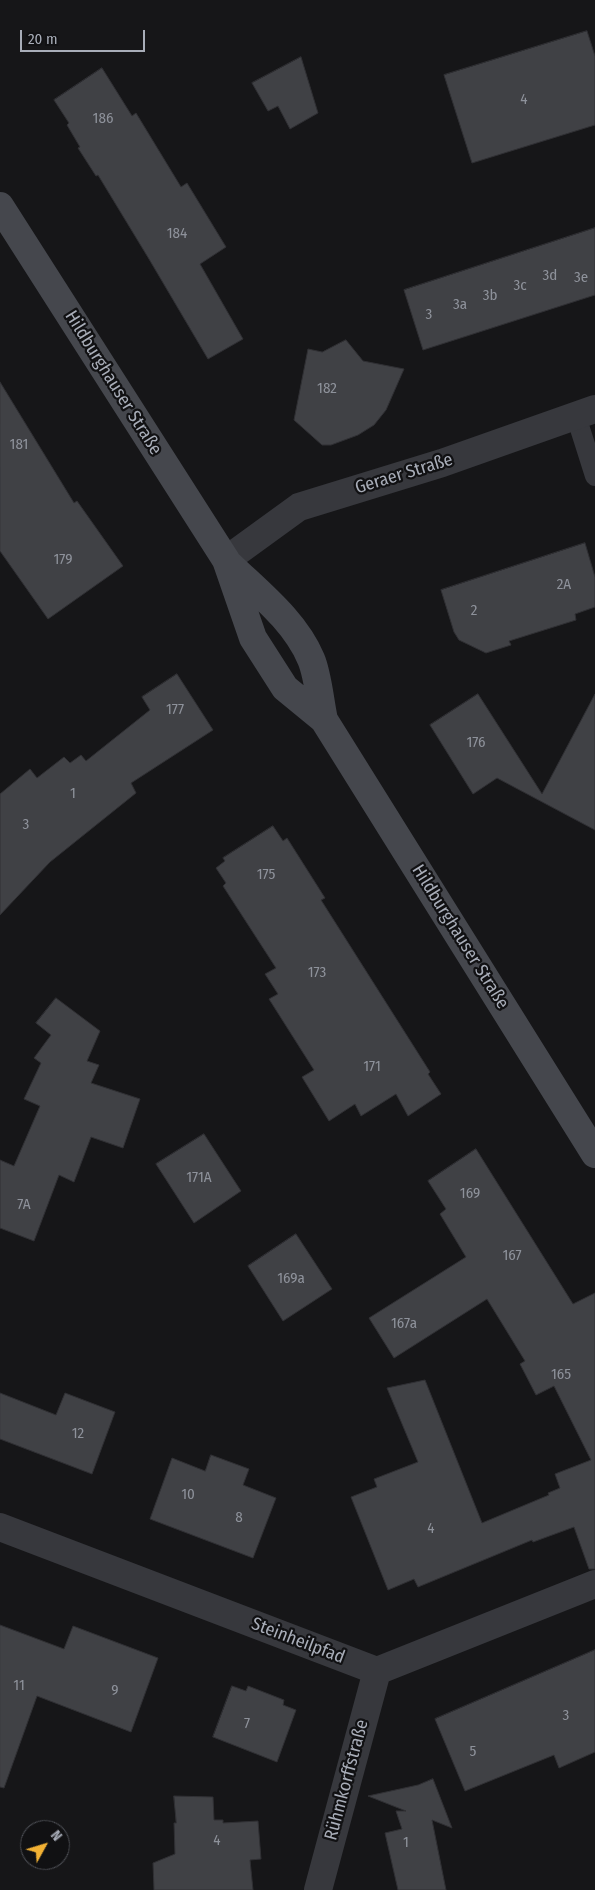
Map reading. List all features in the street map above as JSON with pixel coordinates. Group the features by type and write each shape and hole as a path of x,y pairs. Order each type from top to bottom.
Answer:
{"main road":[{"name":"Hildburghauser Straße","path":"0,206 226,560 284,617 299,640 311,660 324,720"},
{"name":"Hildburghauser Straße","path":"226,560 253,638 285,688 324,720 595,1154"}],"street":[{"name":"Geraer Straße","path":"226,560 299,507 442,463 586,413"},
{"name":"Steinheilpfad","path":"0,1527 377,1671"},
{"path":"377,1671 595,1584"},
{"name":"Rühmkorffstraße","path":"318,1890 377,1671"}],"lane":[{"path":"586,413 595,476"}],"building":[{"path":"587,31 595,56 595,125 472,163 444,75"},
{"path":"301,57 318,113 290,129 278,106 268,111 252,83"},
{"path":"102,68 132,116 136,113 181,187 187,183 226,247 200,264 243,339 208,359 98,175 96,176 78,148 80,147 67,125 69,123 54,100"},
{"path":"595,228 595,295 423,350 404,290"},
{"path":"346,340 363,361 404,369 386,410 374,425 358,435 331,445 322,445 294,420 308,349 322,352"},
{"path":"0,382 74,503 77,501 123,566 48,619 0,551"},
{"path":"585,543 595,577 595,607 575,614 576,620 509,641 511,645 486,653 459,640 454,632 441,590"},
{"path":"177,674 213,730 131,783 136,793 50,862 0,915 0,794 30,769 37,778 64,757 70,763 81,755 86,761 150,710 142,697"},
{"path":"478,694 542,794 595,694 595,830 497,778 473,794 430,725"},
{"path":"273,826 283,841 287,838 325,898 321,900 430,1072 428,1074 441,1094 408,1116 396,1094 361,1116 355,1104 329,1121 302,1077 314,1070 269,999 278,994 265,974 276,968 223,886 226,883 216,868 225,861 223,858"},
{"path":"56,998 100,1031 87,1061 99,1065 91,1083 140,1099 123,1148 91,1137 74,1182 59,1175 34,1241 0,1228 0,1160 14,1166 40,1106 24,1099 41,1063 34,1058 51,1035 36,1023"},
{"path":"204,1134 241,1191 194,1223 156,1164"},
{"path":"476,1149 573,1304 595,1293 595,1569 589,1569 574,1527 533,1542 532,1540 418,1587 414,1579 388,1590 351,1497 377,1487 374,1479 418,1462 387,1388 425,1380 482,1523 549,1495 548,1493 560,1488 555,1474 591,1460 554,1386 536,1395 520,1364 525,1361 487,1299 394,1358 369,1318 466,1257 440,1214 446,1209 428,1181"},
{"path":"296,1234 332,1289 283,1321 248,1266"},
{"path":"0,1393 56,1415 65,1393 115,1412 92,1474 0,1439"},
{"path":"211,1455 249,1469 243,1485 276,1498 253,1558 150,1519 172,1458 205,1471"},
{"path":"0,1625 64,1649 73,1626 158,1658 131,1732 37,1696 4,1788 0,1787"},
{"path":"595,1650 595,1752 559,1768 554,1755 465,1791 435,1719"},
{"path":"232,1686 246,1691 248,1686 284,1700 283,1705 296,1710 277,1762 213,1737"},
{"path":"433,1779 452,1828 432,1820 446,1890 398,1890 385,1833 402,1829 396,1811 406,1811 368,1796 418,1785"},
{"path":"174,1796 213,1797 214,1820 223,1820 223,1823 258,1821 261,1859 250,1860 253,1890 154,1890 153,1863 175,1854 174,1823 176,1823"}]}
